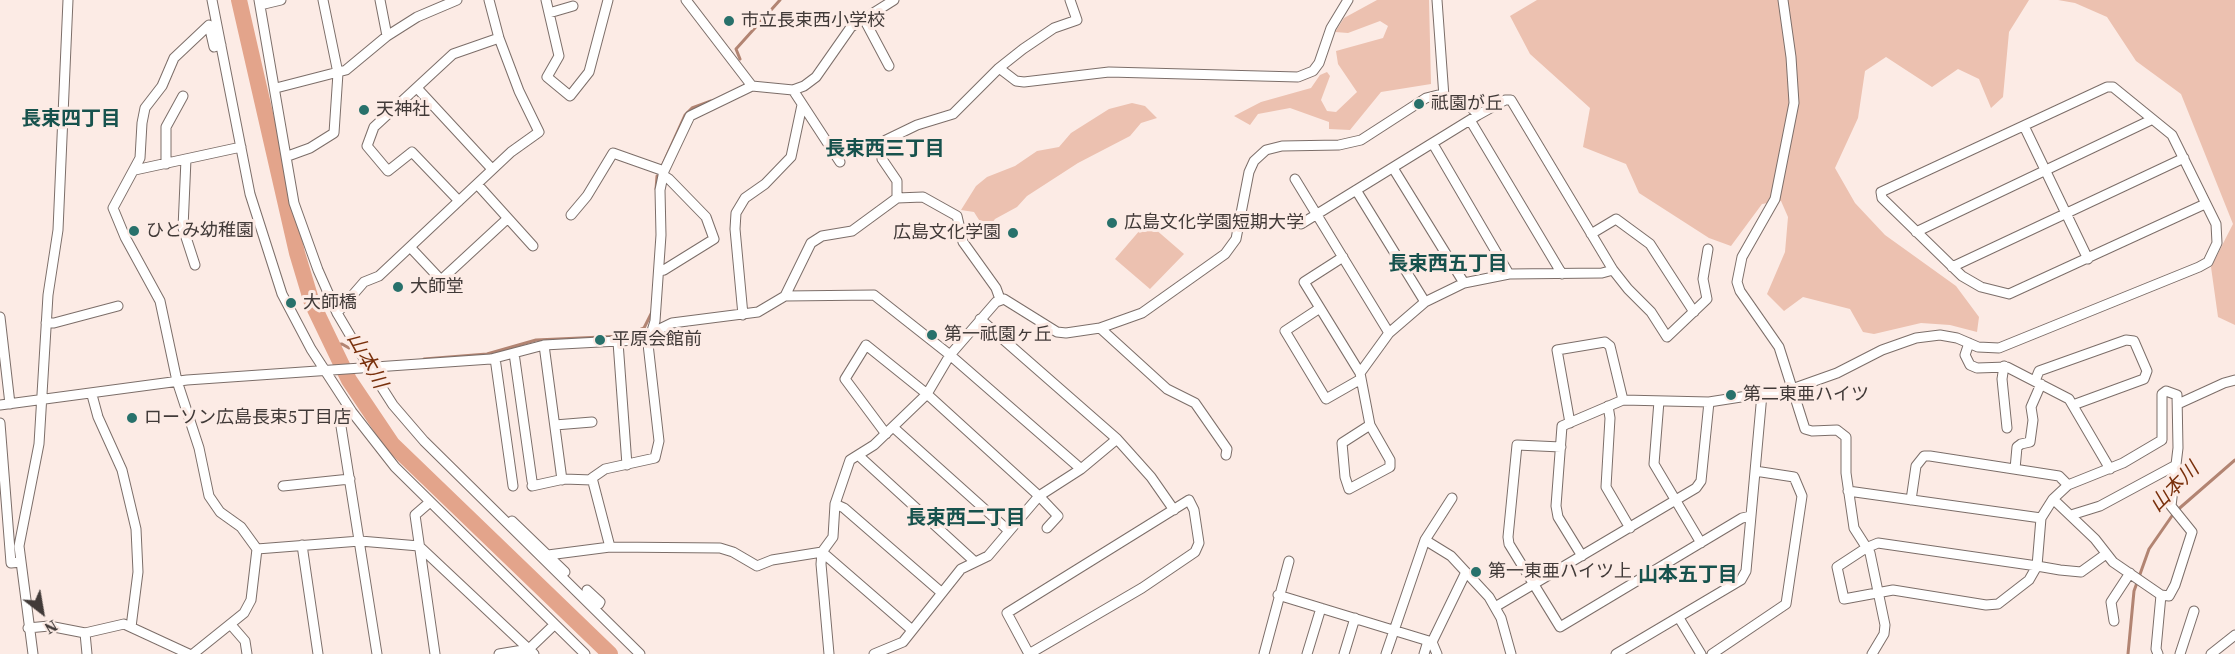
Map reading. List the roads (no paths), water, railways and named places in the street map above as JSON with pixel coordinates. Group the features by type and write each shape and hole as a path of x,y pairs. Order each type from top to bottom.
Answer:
{"street":[{"path":"33,654 19,546 39,444 46,323 58,230 68,0"},
{"path":"212,0 250,194 282,294 352,412 394,467 585,654"},
{"path":"281,0 259,2 288,156 294,203 318,270 366,369 409,423 469,487 585,594 640,654"},
{"path":"288,156 310,148 334,133 338,73 323,0"},
{"path":"380,0 387,36"},
{"path":"276,88 346,70 387,36 434,4 458,0"},
{"path":"337,313 364,282 379,276 492,169 539,132 529,115 499,38 489,0"},
{"path":"546,0 559,56 547,77 570,96 589,72 608,0"},
{"path":"686,0 752,86"},
{"path":"514,353 532,484 562,480 592,480 605,469 655,458 659,441 648,344 652,333 659,271 663,173 690,116 752,86 793,90 816,77 851,27 894,0"},
{"path":"897,198 897,181 882,159 881,147 886,140 917,125 953,114 999,68 1054,28 1077,20 1070,0"},
{"path":"999,68 1016,81 1024,82 1109,72 1298,76 1312,71 1319,63 1331,28 1348,0"},
{"path":"1437,0 1444,97"},
{"path":"1783,0 1791,57 1794,103 1775,199 1742,257 1737,282 1740,291 1779,347 1805,429 1812,432 1837,430 1846,437 1848,491 1854,528 1870,553 1885,625 1872,654"},
{"path":"549,13 573,6"},
{"path":"864,19 889,66"},
{"path":"28,628 49,626 85,633 124,624 191,654 232,626 244,613 251,600 257,549 241,527 220,512 209,496 198,448 177,381 160,301 125,237 113,208 140,158 142,123 146,108 162,86 174,58 210,25 213,47 221,45"},
{"path":"459,201 412,152 388,171 367,146 374,127 453,54 499,38"},
{"path":"1582,556 1558,517 1556,506 1562,426 1623,400 1709,402 1792,389 1837,373 1882,350 1916,338 1940,335 1978,347 1999,348 2199,267 2208,262 2217,243 2216,224 2172,135 2113,87 2107,87 1881,192 1882,198 1962,276 1981,287 2009,294 2205,204"},
{"path":"417,88 492,169"},
{"path":"793,90 840,162"},
{"path":"785,296 811,243 822,236 852,231 897,198 923,197 957,216 963,242 996,288 1000,299 1057,332 1100,328 1142,313 1225,254 1236,239 1249,172 1254,160 1266,150 1282,146 1339,145 1360,140 1426,98 1438,95 1470,106 1562,274"},
{"path":"166,164 166,127 183,96"},
{"path":"1301,224 1474,117 1505,100 1511,100 1613,270 1628,290 1651,312 1667,337 1707,299 1703,279 1708,249"},
{"path":"743,315 735,229 736,213 744,198 765,184 791,157 802,105"},
{"path":"1916,232 2151,120"},
{"path":"2024,126 2088,259"},
{"path":"1432,144 1509,274"},
{"path":"135,170 241,147"},
{"path":"571,215 587,196 613,153 663,173 706,217 714,239 659,271"},
{"path":"1952,267 2184,158"},
{"path":"186,159 183,228 195,265"},
{"path":"1393,168 1464,283"},
{"path":"1295,179 1389,333"},
{"path":"477,184 533,246"},
{"path":"1356,190 1425,302"},
{"path":"410,247 441,280 507,219"},
{"path":"1591,234 1616,219 1650,244 1694,312"},
{"path":"1343,257 1304,282 1361,376 1370,425 1390,460 1390,467 1349,489 1345,477 1342,443 1370,425"},
{"path":"1320,308 1285,331 1326,399 1361,376 1389,333 1425,302 1464,283 1509,274 1602,273 1613,270"},
{"path":"0,405 177,381 327,372 495,358 544,345 637,340 672,323 758,312 785,296 874,295 950,355 1081,469"},
{"path":"829,654 821,564 822,552 833,537 835,504 850,460 889,430 927,394 950,355 1000,299"},
{"path":"46,323 54,324 118,306"},
{"path":"0,317 10,404"},
{"path":"980,319 1117,439 1151,477 1174,510"},
{"path":"1100,328 1107,338 1167,389 1195,403 1227,449 1226,455"},
{"path":"2014,469 2018,447 2030,442 2033,420 2031,407 2039,371 2126,340 2134,341 2147,371 2144,379 2073,405"},
{"path":"618,342 627,465"},
{"path":"1570,423 1557,350 1605,342 1610,346 1623,400"},
{"path":"1968,343 1965,355 1970,365 1977,368 2004,366 2069,399 2110,469"},
{"path":"544,345 562,480"},
{"path":"1009,531 889,430 845,379 866,345 927,394 1039,496 1058,516 1047,528"},
{"path":"495,358 513,486"},
{"path":"2004,366 2002,379 2007,428"},
{"path":"2178,404 2224,382 2235,380"},
{"path":"2053,499 2096,539 2106,554 2162,595 2169,596 2175,585 2192,532 2171,506 2176,465 2177,395 2172,392 2162,394 2162,440 2110,469 2068,485 2053,499 2041,518 2037,566 2029,580 1998,604 1986,605 1893,590 1844,599 1837,567 1878,543 2037,566 2081,572 2106,554"},
{"path":"92,394 98,417 122,470 136,529 138,572 131,627"},
{"path":"1616,654 1741,580 1746,571 1762,394"},
{"path":"1659,400 1654,464 1701,543"},
{"path":"1496,608 1696,488 1701,481 1709,402"},
{"path":"1608,406 1610,418 1606,487 1630,528"},
{"path":"352,412 340,420 376,654"},
{"path":"555,425 592,422"},
{"path":"0,423 11,563 21,562"},
{"path":"875,654 903,642 961,569 988,556 1039,496 1081,469 1117,439"},
{"path":"1561,447 1517,445 1508,537 1509,544 1560,627 1742,518 1751,516"},
{"path":"858,455 974,561"},
{"path":"1911,500 1916,466 1924,456 2059,476 2068,485"},
{"path":"2071,515 2100,506 2176,465"},
{"path":"1712,654 1786,604 1802,496 1794,477 1755,471"},
{"path":"283,486 350,479"},
{"path":"592,480 610,547"},
{"path":"469,487 479,489 548,555 584,596 585,594 600,602 599,604"},
{"path":"1848,491 2041,518"},
{"path":"1386,654 1425,540 1452,498"},
{"path":"1189,500 1194,510 1199,543 1195,552 1142,588 1029,654 1007,613 1189,500"},
{"path":"430,502 415,515 435,654"},
{"path":"835,504 844,508 942,593"},
{"path":"1425,540 1451,556 1496,608 1511,654"},
{"path":"257,549 360,541 419,546 531,652"},
{"path":"302,545 318,654"},
{"path":"548,555 554,552 610,547 720,548 757,566 772,560 822,552"},
{"path":"822,552 912,630"},
{"path":"1264,654 1289,561"},
{"path":"1424,654 1466,572"},
{"path":"2114,621 2111,602 2138,578"},
{"path":"1278,595 1430,641 1437,654"},
{"path":"2158,654 2156,649 2162,595"},
{"path":"1307,654 1321,608"},
{"path":"2180,654 2194,611"},
{"path":"1344,654 1355,618"},
{"path":"1679,618 1701,654"},
{"path":"499,654 531,652 555,625"},
{"path":"232,626 245,641 247,654"},
{"path":"85,633 87,654"},
{"path":"2211,654 2235,635"},
{"path":"1878,645 1886,654"}],"waterway":[{"name":"山本川","path":"239,0 297,253 312,303 349,380 392,444 610,654"},
{"path":"740,59 736,49 780,0"},
{"path":"662,166 685,115 692,108 711,101"},
{"path":"656,189 657,176"},
{"path":"424,359 487,354 536,340 624,336 644,328 652,312"},
{"path":"332,345 342,344 349,348"},
{"name":"山本川","path":"2128,654 2134,591 2149,549 2174,513 2235,460"}],"place":[{"name":"市立長束西小学校","path":"729,21"},
{"name":"祇園が丘","path":"1419,104"},
{"name":"天神社","path":"364,110"},
{"name":"広島文化学園短期大学","path":"1112,223"},
{"name":"ひとみ幼稚園","path":"134,231"},
{"name":"広島文化学園","path":"1013,233"},
{"name":"大師堂","path":"398,287"},
{"name":"大師橋","path":"291,303"},
{"name":"第一祇園ヶ丘","path":"932,335"},
{"name":"平原会館前","path":"600,340"},
{"name":"第二東亜ハイツ","path":"1731,395"},
{"name":"ローソン広島長束5丁目店","path":"132,418"},
{"name":"第一東亜ハイツ上","path":"1476,572"}],"district":[{"name":"長束四丁目","path":"71,120"},
{"name":"長束西三丁目","path":"885,150"},
{"name":"長束西五丁目","path":"1448,265"},
{"name":"長束西二丁目","path":"966,519"},
{"name":"山本五丁目","path":"1688,576"}]}
